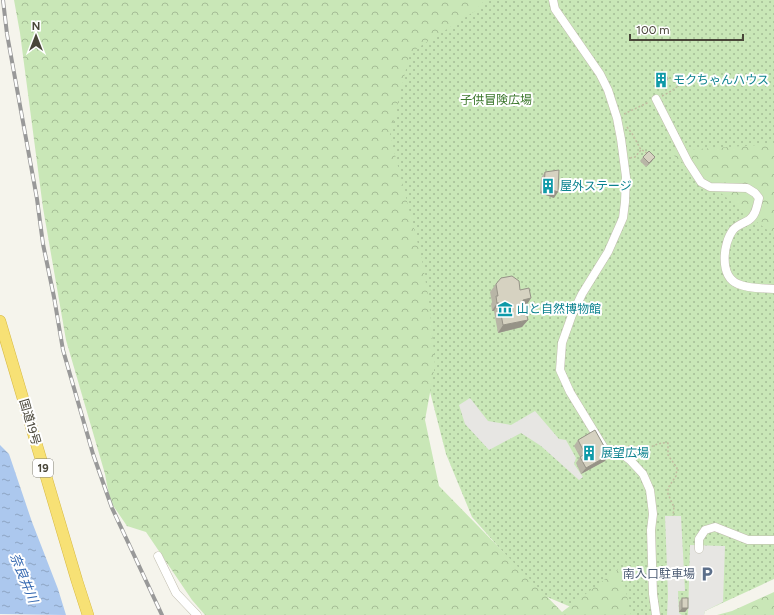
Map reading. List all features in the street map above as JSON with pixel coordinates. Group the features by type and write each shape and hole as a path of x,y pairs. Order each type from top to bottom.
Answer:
{"highway":[{"name":"国道19号","path":"0,321 88,615"}],"street":[{"path":"553,0 555,9 600,74 608,90 617,118 626,177 625,202 622,218 608,252 582,294 572,315 562,343 560,370 570,392 606,451 618,451 630,460 643,474 650,490 653,514 651,530 653,594 656,615"},
{"path":"656,99 688,162 702,182 710,187 746,188 755,193 759,198 755,213 749,220 734,229 729,237 724,253 725,264 728,276 736,284 748,287 774,289"},
{"path":"699,549 699,539 705,530 715,527 748,540 774,540"},
{"path":"158,556 176,593 197,615"}],"path":[{"path":"636,142 649,156"},
{"path":"636,157 642,150"},
{"path":"620,448 628,446 645,448 661,442 668,443 668,455 677,468 676,476 668,488 668,494 674,507 674,516"}],"green space":[{"path":"14,0 485,0 475,11 410,53 390,135 422,260 429,301 435,365 425,420 439,486 562,612 621,567 631,615 205,615 192,600 146,532 127,526 110,501 105,474 66,340 43,208 20,33"},
{"name":"子供冒険広場","path":"263,0 774,0 774,579 705,611 704,615 590,615 540,594 472,517 446,454 377,185"},
{"path":"774,144 774,232 771,233 668,151"},
{"path":"774,592 774,615 717,615 732,611"}],"shaded area":[{"path":"470,398 488,421 511,425 535,411 559,439 566,440 576,458 574,464 583,477 579,480 541,446 521,433 489,450 465,424 459,405"},
{"name":"南入口駐車場","path":"665,516 681,516 685,591 678,591 679,613 682,615 667,615 668,595"},
{"name":"南入口駐車場","path":"690,545 725,546 723,602 705,611 704,615 688,615"}],"water":[{"name":"奈良井川","path":"0,445 9,454 66,615 0,614"}],"building":[{"name":"モクちゃんハウス","path":"665,73 668,79 660,83 657,78"},
{"path":"649,151 655,157 649,163 643,157"},
{"path":"559,170 558,192 544,187 545,172"},
{"name":"山と自然博物館","path":"512,276 519,281 520,290 529,288 531,298 523,300 528,320 503,325 499,303 497,303 496,296 498,296 496,284 501,278"},
{"name":"展望広場","path":"595,430 609,455 586,468 580,457 585,454 578,440"},
{"path":"682,598 688,598 688,608 682,608"}],"railway":[{"path":"3,0 7,34 63,350 93,454 112,508 162,615"}],"place":[{"name":"モクちゃんハウス","path":"661,80"},
{"name":"屋外ステージ","path":"548,186"},
{"name":"山と自然博物館","path":"505,309"},
{"name":"展望広場","path":"589,453"},
{"name":"南入口駐車場","path":"707,574"}]}
